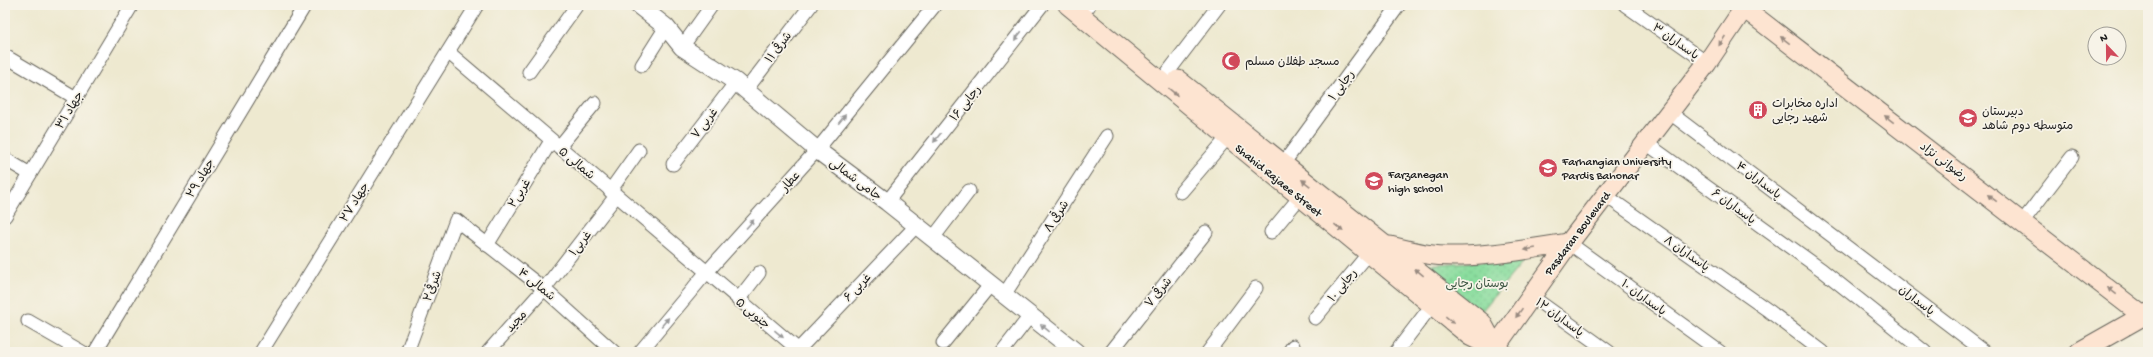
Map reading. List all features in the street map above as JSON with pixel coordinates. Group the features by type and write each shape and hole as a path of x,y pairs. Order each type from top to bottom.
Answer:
{"main road":[{"name":"Shahid Rajaee Street","path":"1068,5 1127,46 1168,72 1387,245 1482,323 1496,350"},
{"name":"Shahid Rajaee Street","path":"1088,6 1127,46 1227,138 1470,336 1496,350"},
{"name":"Pasdaran Boulevard","path":"1496,350 1531,296 1569,242 1707,63 1745,7"},
{"name":"رضوانی نژاد","path":"1745,7 2146,315"},
{"path":"1387,245 1427,254 1458,255 1522,250 1569,242"},
{"path":"2079,352 2146,315"}],"street":[{"name":"جهاد ۳۱","path":"5,216 132,5"},
{"name":"جهاد ۲۹","path":"95,352 305,5"},
{"name":"جهاد ۲۷","path":"260,352 477,5"},
{"path":"530,72 578,5"},
{"path":"682,47 712,5"},
{"name":"شرقی ۱۱","path":"741,86 811,5"},
{"name":"عطار","path":"640,352 706,273 818,150 935,5"},
{"name":"رجایی ۱۶","path":"887,202 1042,5"},
{"path":"1168,72 1219,5"},
{"name":"رجایی ۱","path":"1283,164 1399,5"},
{"name":"پاسداران ۳","path":"1625,5 1707,63"},
{"name":"جامی شمالی","path":"646,7 666,27 682,47 741,86 818,150 917,225 1076,352"},
{"path":"642,65 666,27"},
{"name":"شمالی ۵","path":"448,52 706,273"},
{"path":"5,56 76,98"},
{"name":"غربی ۷","path":"673,164 741,86"},
{"name":"غربی۲","path":"487,245 555,144 595,103"},
{"name":"پاسداران ۴","path":"1669,112 1850,248"},
{"name":"شرقی ۸","path":"1004,295 1107,136"},
{"path":"1181,192 1227,138"},
{"name":"پاسداران ۶","path":"1646,143 1822,270 1925,352"},
{"name":"غربی۱","path":"544,289 613,194 639,150"},
{"path":"2023,221 2072,157"},
{"path":"5,160 30,174"},
{"path":"933,238 969,191"},
{"name":"پاسداران ۸","path":"1605,195 1769,311 1823,352"},
{"path":"1272,232 1300,197"},
{"name":"شمالی ۴","path":"456,220 544,289 614,352"},
{"name":"شرقی۲","path":"408,352 456,220"},
{"name":"غربی ۶","path":"798,351 917,225"},
{"name":"شرقی ۷","path":"1111,352 1206,232"},
{"name":"پاسداران ۱۰","path":"1569,242 1720,352"},
{"name":"پاسداران","path":"1850,248 1985,352"},
{"name":"رجایی ۱۰","path":"1315,318 1369,253"},
{"name":"جنوبی ۵","path":"706,273 798,351"},
{"path":"738,300 759,273"},
{"path":"943,343 991,284"},
{"path":"1208,352 1256,288"},
{"name":"مجید","path":"488,352 544,289"},
{"name":"پاسداران ۱۲","path":"1531,296 1609,352"},
{"path":"1396,352 1432,305"},
{"path":"1002,352 1030,316"},
{"path":"28,321 82,352"}],"green space":[{"name":"بوستان رجایی","path":"1525,259 1480,313 1419,265"}],"place":[{"name":"مسجد طفلان مسلم","path":"1231,61"},
{"name":"اداره مخابرات شهید رجایی","path":"1758,110"},
{"name":"دبیرستان متوسطه دوم شاهد","path":"1968,118"},
{"name":"Farhangian University Pardis Bahonar","path":"1548,168"},
{"name":"Farzanegan high school","path":"1374,181"}]}
